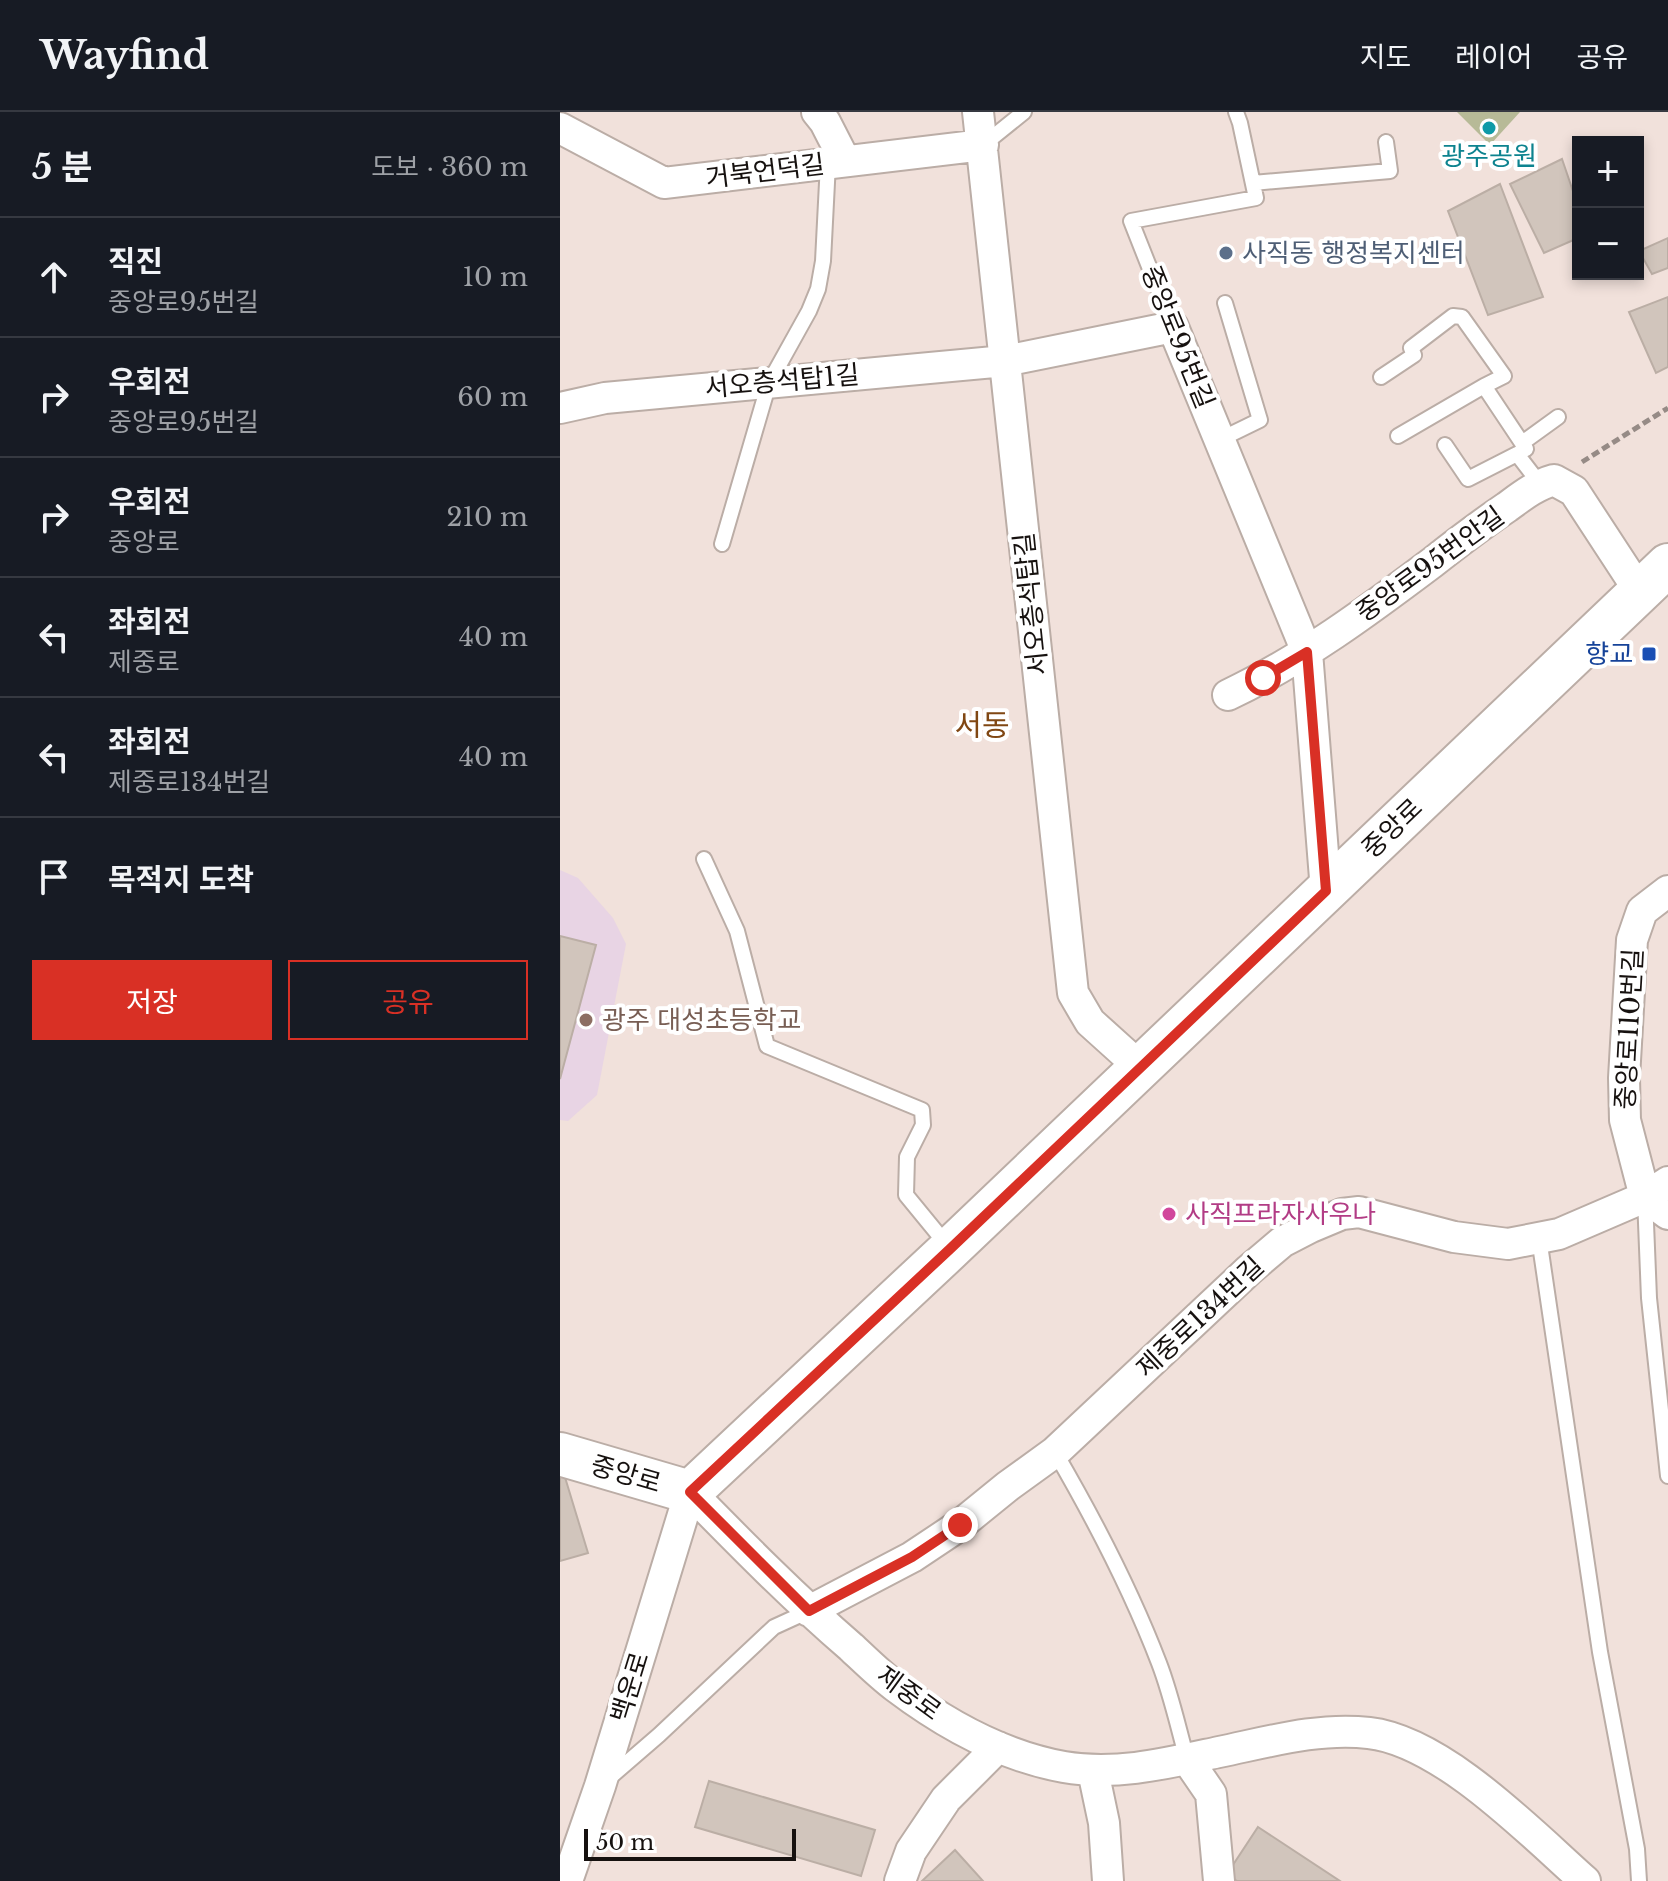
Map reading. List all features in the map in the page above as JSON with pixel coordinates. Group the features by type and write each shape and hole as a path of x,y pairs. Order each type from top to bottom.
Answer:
{"main road":[{"name":"중앙로","path":"560,1454 690,1492 1654,579"}],"street":[{"path":"817,112 825,122 836,162"},
{"name":"서오층석탑길","path":"978,112 1073,993 1090,1022 1141,1068"},
{"name":"거북언덕길","path":"560,128 664,183 983,145"},
{"name":"서오층석탑1길","path":"560,408 605,398 1005,361 1173,327"},
{"name":"중앙로95번길","path":"1173,327 1307,652 1326,891"},
{"path":"1547,482 1574,491 1654,579"},
{"name":"중앙로95번안길","path":"1307,652 1387,597 1485,522 1547,482"},
{"path":"1228,695 1307,652"},
{"name":"중앙로110번길","path":"1660,1198 1625,1120 1624,1078 1632,940 1642,911 1668,891"},
{"name":"제중로134번길","path":"809,1611 912,1557 960,1525 1055,1452 1249,1270 1282,1242 1311,1227 1342,1214 1359,1212 1454,1237 1508,1244 1559,1234 1660,1198"},
{"name":"제중로","path":"690,1492 809,1611 896,1686 939,1716 998,1747 1061,1766 1093,1771 1125,1770 1288,1738 1334,1732 1370,1733 1434,1755 1490,1797 1585,1881"},
{"name":"백운로","path":"567,1881 600,1786 690,1492"},
{"path":"900,1881 911,1851 946,1799 998,1747"},
{"path":"1187,1759 1211,1794 1219,1881"},
{"path":"1093,1771 1104,1823 1108,1881"}],"lane":[{"path":"983,145 1024,112"},
{"path":"1236,112 1253,183 1390,171 1386,142"},
{"path":"722,544 769,383 818,289 836,162"},
{"name":"중앙로95번길","path":"1173,327 1131,221 1256,198 1253,183"},
{"path":"1219,440 1260,420 1225,303"},
{"path":"1381,377 1414,355 1411,348 1453,316 1462,317 1504,376 1398,436"},
{"path":"1484,386 1520,448 1547,482"},
{"path":"1445,445 1468,479 1520,448 1558,417"},
{"path":"704,859 737,931 767,1046 922,1110 923,1125 907,1157 906,1195 950,1249"},
{"path":"1660,1198 1649,1298 1668,1476"},
{"path":"1539,1238 1600,1652 1637,1849 1639,1881"},
{"path":"1055,1452 1079,1492 1126,1587 1160,1665 1187,1759"},
{"path":"600,1786 774,1627 809,1611"}],"path":[{"path":"1547,482 1668,408"}],"shaded area":[{"name":"광주 대성초등학교","path":"560,870 578,878 613,918 626,944 597,1095 568,1121 560,1120"}],"green space":[{"name":"광주공원","path":"1457,112 1520,112 1490,145"}],"building":[{"path":"1562,159 1572,188 1572,241 1544,253 1510,184"},
{"path":"1500,184 1543,297 1488,315 1448,211"},
{"path":"1668,238 1668,268 1652,274 1644,260 1644,249"},
{"path":"1668,297 1668,367 1656,373 1629,312"},
{"path":"560,936 596,945 560,1079"},
{"path":"564,1474 588,1553 560,1561 560,1475"},
{"path":"709,1781 875,1830 861,1876 695,1827"},
{"path":"1258,1827 1340,1881 1237,1881 1227,1874"},
{"path":"955,1850 983,1881 922,1881"}],"place":[{"name":"광주공원","path":"1489,128"},
{"name":"사직동 행정복지센터","path":"1226,253"},
{"name":"향교","path":"1649,654"},
{"name":"광주 대성초등학교","path":"586,1020"},
{"name":"사직프라자사우나","path":"1169,1214"}],"district":[{"name":"서동","path":"982,725"}],"route":[{"path":"960,1525 912,1557 809,1611 690,1492 1326,891 1307,652 1263,678"}]}
